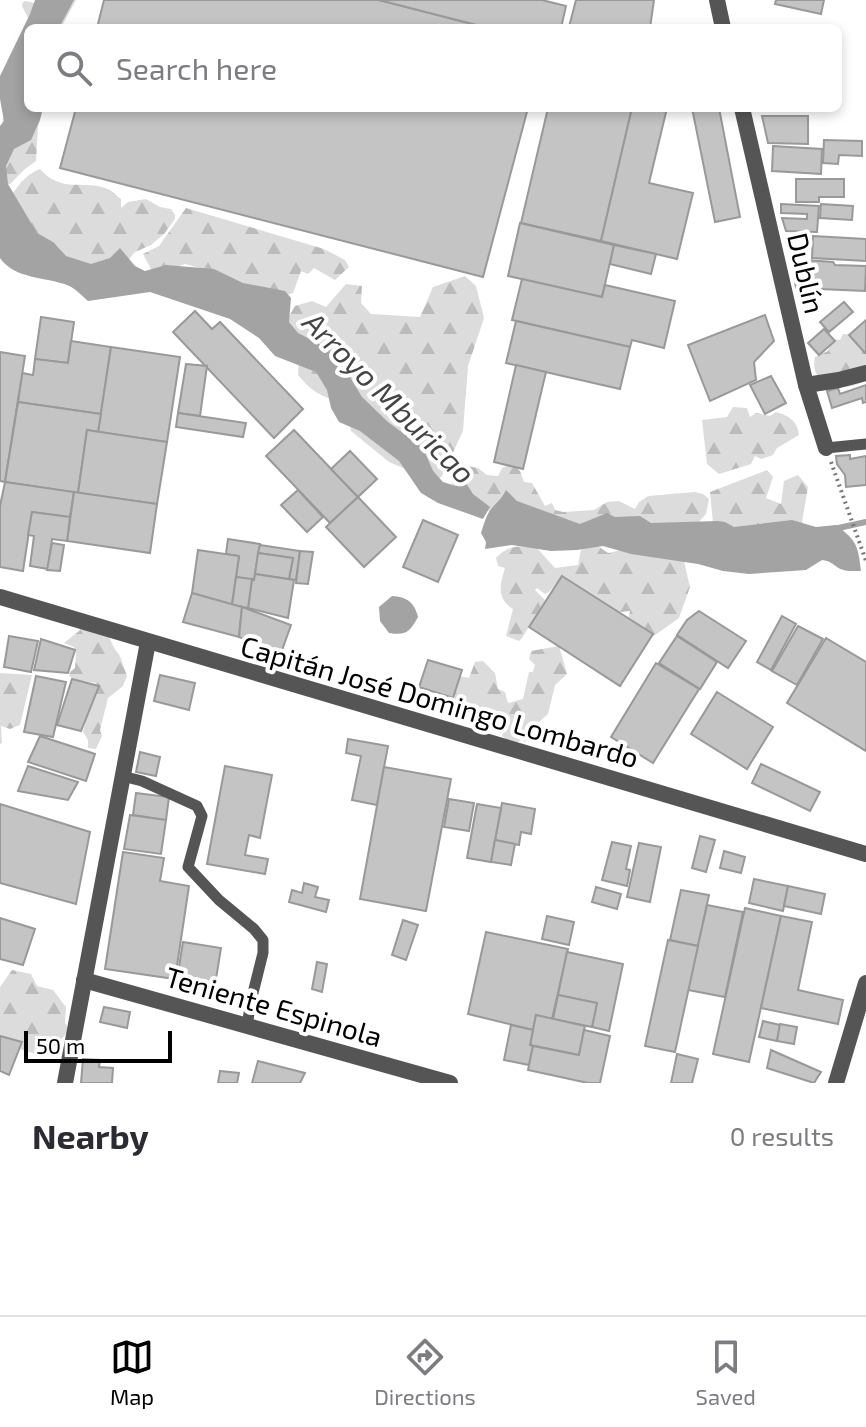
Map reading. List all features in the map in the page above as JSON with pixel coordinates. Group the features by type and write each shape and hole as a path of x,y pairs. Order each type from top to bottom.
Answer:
{"street":[{"path":"717,0 722,24"},
{"name":"Dublín","path":"743,112 806,385 826,448"},
{"path":"806,385 866,373"},
{"name":"Capitán José Domingo Lombardo","path":"0,597 866,854"},
{"path":"65,1083 148,642"},
{"name":"Teniente Espinola","path":"84,980 450,1083"},
{"path":"836,1083 866,983"}],"lane":[{"path":"826,448 866,444"},
{"path":"122,776 142,781 200,810 202,816 188,867 263,940 247,1026"}],"path":[{"path":"826,448 866,561"}],"green space":[{"path":"49,0 76,0 63,24 31,24 22,6 26,1 42,5"},
{"path":"24,34 24,112 41,112 36,161 10,184 5,184 1,130 15,47"},
{"path":"40,169 57,182 110,190 121,199 121,208 128,202 146,199 171,209 175,219 164,234 151,245 135,252 122,268 70,266 6,207 19,185"},
{"path":"186,208 324,249 345,260 349,267 335,280 314,268 308,274 301,271 293,293 276,299 225,275 185,264 154,275 143,254 159,246"},
{"path":"465,276 476,286 484,318 468,366 463,431 442,476 432,485 420,475 389,462 351,431 349,419 341,405 315,391 298,375 299,358 279,333 295,306 312,301 326,307 346,284 362,286 361,303 371,314 420,317 433,287"},
{"path":"843,334 857,335 866,352 866,379 849,387 823,381 814,367 815,357 828,351 832,339 840,340"},
{"path":"733,407 747,408 750,417 756,413 785,415 792,419 799,435 777,448 773,455 761,459 755,456 751,464 719,474 707,464 702,420 727,417"},
{"path":"512,464 520,471 524,482 532,483 545,506 552,503 555,510 594,510 607,502 619,501 635,509 648,496 695,492 709,499 706,514 697,524 664,538 491,513 458,491 451,480 450,475 457,468 478,468 487,475 498,476 502,468"},
{"path":"767,470 773,477 766,498 781,504 784,481 798,475 808,487 802,522 811,539 714,533 710,492"},
{"path":"595,544 608,553 641,546 683,557 690,587 679,618 651,638 627,631 630,611 612,613 566,580 559,580 545,594 537,588 535,590 545,600 522,638 519,641 506,636 513,609 502,596 505,568 498,566 496,558 514,547 536,547 555,568 578,565 581,550"},
{"path":"84,625 105,627 127,676 123,686 108,698 100,730 102,736 96,749 88,748 83,732 96,683 69,676 75,668 76,654 74,647 64,643"},
{"path":"559,646 567,674 555,685 548,714 539,722 534,738 524,742 523,737 515,746 502,736 504,729 495,721 487,724 455,714 453,698 445,697 441,682 454,675 469,678 475,662 483,661 495,673 498,689 505,692 508,703 523,699 529,672 533,672 535,665 529,659 531,651"},
{"path":"0,673 32,675 20,725 10,729 1,726 0,744"},
{"path":"12,970 31,974 37,986 53,990 66,1007 65,1023 70,1030 45,1052 27,1052 0,1038 0,987"}],"shaded area":[{"path":"35,0 74,0 61,24 25,24"},
{"path":"24,26 24,112 42,112 31,140 14,149 6,166 8,184 37,233 53,242 66,256 91,264 110,258 120,248 135,266 145,271 166,265 214,269 243,283 285,291 291,298 289,322 298,333 335,352 362,397 388,422 423,448 433,471 443,482 456,486 466,483 473,494 490,507 483,519 438,503 421,493 399,461 360,431 339,422 331,408 327,390 316,372 275,356 259,338 230,319 150,292 88,301 70,286 22,274 6,265 0,258 0,126 4,121 0,76"},
{"path":"506,490 517,501 580,524 607,513 615,517 640,516 651,523 717,521 734,527 792,520 816,527 836,525 855,544 861,571 843,570 822,560 806,570 749,574 631,554 603,546 551,551 512,545 485,549 486,542 481,533 484,523"},
{"path":"392,596 409,601 418,617 404,633 389,633 380,621 379,607"}],"building":[{"path":"104,0 379,0 472,24 98,24"},
{"path":"379,0 542,0 566,6 562,24 472,24"},
{"path":"576,0 654,0 651,24 570,24"},
{"path":"776,0 824,0 821,14 775,4"},
{"path":"75,112 527,112 483,277 60,168"},
{"path":"547,112 631,112 601,241 521,223"},
{"path":"631,112 666,112 649,183 693,193 677,259 601,241"},
{"path":"693,112 720,112 740,217 715,222"},
{"path":"762,116 808,116 808,144 768,143"},
{"path":"824,140 862,141 862,156 839,155 838,164 823,163"},
{"path":"773,146 822,149 821,174 772,171"},
{"path":"796,179 844,179 844,197 819,197 819,202 796,202"},
{"path":"781,204 819,206 817,232 786,231 782,218 807,219 807,214 781,213"},
{"path":"821,204 853,206 852,220 820,218"},
{"path":"520,223 614,245 602,297 508,276"},
{"path":"813,236 866,239 866,261 812,258"},
{"path":"614,245 656,254 651,274 610,264"},
{"path":"791,259 866,266 865,291 796,288"},
{"path":"522,279 602,297 605,285 675,301 664,348 632,340 630,347 512,320"},
{"path":"844,302 853,312 829,332 820,322"},
{"path":"195,311 212,329 220,322 303,409 274,438 173,332"},
{"path":"765,315 774,341 754,362 756,380 710,401 688,345"},
{"path":"41,317 74,322 68,363 35,359"},
{"path":"866,320 866,352 865,353 849,335"},
{"path":"516,321 630,347 620,389 506,363"},
{"path":"824,329 835,341 819,355 808,343"},
{"path":"71,341 111,347 101,414 18,402 22,373 33,375 35,359 68,363"},
{"path":"111,347 180,357 167,442 98,432"},
{"path":"0,352 25,356 5,482 0,481"},
{"path":"186,364 207,366 200,416 178,413"},
{"path":"516,365 546,372 523,469 494,462"},
{"path":"771,376 786,403 765,414 750,385"},
{"path":"866,385 866,402 863,403 862,398 832,408 827,391 838,388 840,394"},
{"path":"18,402 101,414 98,432 87,430 78,493 5,482"},
{"path":"178,413 246,423 243,437 176,427"},
{"path":"87,430 167,442 157,504 78,493"},
{"path":"294,430 358,497 330,523 266,456"},
{"path":"350,451 377,479 358,497 331,469"},
{"path":"850,455 850,459 866,456 866,485 846,487 845,475 837,464 836,456"},
{"path":"5,482 74,492 70,517 32,512 23,571 0,567 0,506"},
{"path":"298,490 323,517 307,532 281,505"},
{"path":"74,492 157,504 150,553 67,541"},
{"path":"358,497 396,537 364,567 326,527"},
{"path":"32,512 70,517 67,541 52,539 48,569 30,566 34,536 28,535"},
{"path":"423,520 458,535 438,582 403,567"},
{"path":"228,539 260,544 254,580 236,577 239,556 226,554"},
{"path":"52,543 64,545 60,571 47,570"},
{"path":"260,545 300,551 296,580 289,579 293,558 258,553"},
{"path":"198,550 239,556 232,605 192,593"},
{"path":"300,551 313,552 308,584 296,583"},
{"path":"258,553 293,558 289,579 255,574"},
{"path":"255,574 294,580 288,618 248,608"},
{"path":"562,576 653,634 620,686 529,627"},
{"path":"236,577 252,579 248,608 232,605"},
{"path":"192,593 242,607 239,637 183,622"},
{"path":"242,607 291,625 281,653 239,637"},
{"path":"699,611 746,641 728,668 677,635 687,620"},
{"path":"782,616 796,624 771,670 757,662"},
{"path":"798,626 823,639 797,685 772,671"},
{"path":"9,636 38,641 31,672 4,667"},
{"path":"677,636 717,662 700,689 659,663"},
{"path":"826,638 866,662 866,751 787,703"},
{"path":"41,639 75,650 68,673 34,670"},
{"path":"428,660 462,670 453,698 419,687"},
{"path":"656,663 699,689 653,763 611,737"},
{"path":"160,675 195,683 189,710 154,701"},
{"path":"36,676 66,682 53,737 24,732"},
{"path":"72,679 99,686 81,731 57,725"},
{"path":"717,692 773,727 747,769 691,734"},
{"path":"40,736 95,754 86,781 28,762"},
{"path":"348,739 388,746 377,805 352,800 361,756 346,753"},
{"path":"140,752 160,757 156,776 136,772"},
{"path":"761,764 820,792 810,811 752,783"},
{"path":"28,766 78,782 68,800 18,791"},
{"path":"225,766 272,775 260,838 249,835 245,855 268,859 265,874 207,864"},
{"path":"384,767 451,779 426,911 360,899"},
{"path":"136,793 169,797 166,820 133,815"},
{"path":"449,799 474,803 469,831 444,827"},
{"path":"502,803 535,809 531,834 521,832 519,845 495,840"},
{"path":"0,804 90,832 76,904 0,883"},
{"path":"477,804 501,808 491,862 467,858"},
{"path":"130,815 166,820 161,854 124,849"},
{"path":"700,836 715,840 706,872 692,868"},
{"path":"495,840 515,844 511,865 491,862"},
{"path":"612,842 631,846 626,869 630,870 627,886 602,880"},
{"path":"639,843 661,847 650,902 627,897"},
{"path":"724,851 745,857 741,873 720,868"},
{"path":"123,852 164,858 160,881 189,886 175,979 105,969"},
{"path":"754,879 788,886 783,911 749,903"},
{"path":"304,883 318,887 315,897 329,900 326,912 289,902 292,890 302,893"},
{"path":"788,886 825,894 821,914 784,906"},
{"path":"596,887 621,894 617,909 592,902"},
{"path":"681,890 709,895 698,946 670,940"},
{"path":"707,905 743,912 725,997 688,990"},
{"path":"745,908 781,916 749,1062 713,1054"},
{"path":"547,916 574,922 569,945 542,939"},
{"path":"781,916 812,922 798,990 843,1000 838,1024 761,1008"},
{"path":"0,918 35,929 23,965 0,959"},
{"path":"403,920 418,925 406,960 392,955"},
{"path":"486,932 568,949 552,1019 536,1015 533,1030 468,1014"},
{"path":"668,940 698,946 675,1052 645,1046"},
{"path":"183,942 221,948 215,985 177,979"},
{"path":"567,952 623,964 609,1031 592,1027 597,1003 558,995"},
{"path":"317,962 327,964 322,992 312,989"},
{"path":"558,995 597,1003 592,1027 553,1019"},
{"path":"104,1007 130,1012 127,1028 100,1022"},
{"path":"536,1015 585,1026 579,1055 530,1045"},
{"path":"763,1021 780,1025 777,1041 759,1037"},
{"path":"780,1024 797,1027 794,1044 777,1041"},
{"path":"511,1025 533,1030 529,1065 504,1060"},
{"path":"584,1030 610,1036 600,1083 528,1070 533,1046 579,1055"},
{"path":"0,1036 22,1042 9,1075 0,1071"},
{"path":"771,1050 821,1072 814,1083 767,1068"},
{"path":"677,1054 698,1059 692,1083 671,1083"},
{"path":"83,1059 100,1060 99,1067 113,1068 112,1083 81,1083"},
{"path":"258,1061 305,1073 300,1083 252,1083"},
{"path":"220,1071 239,1073 237,1083 218,1083"}],"waterway":[{"name":"Arroyo Mburicao","path":"834,529 866,522"}]}
